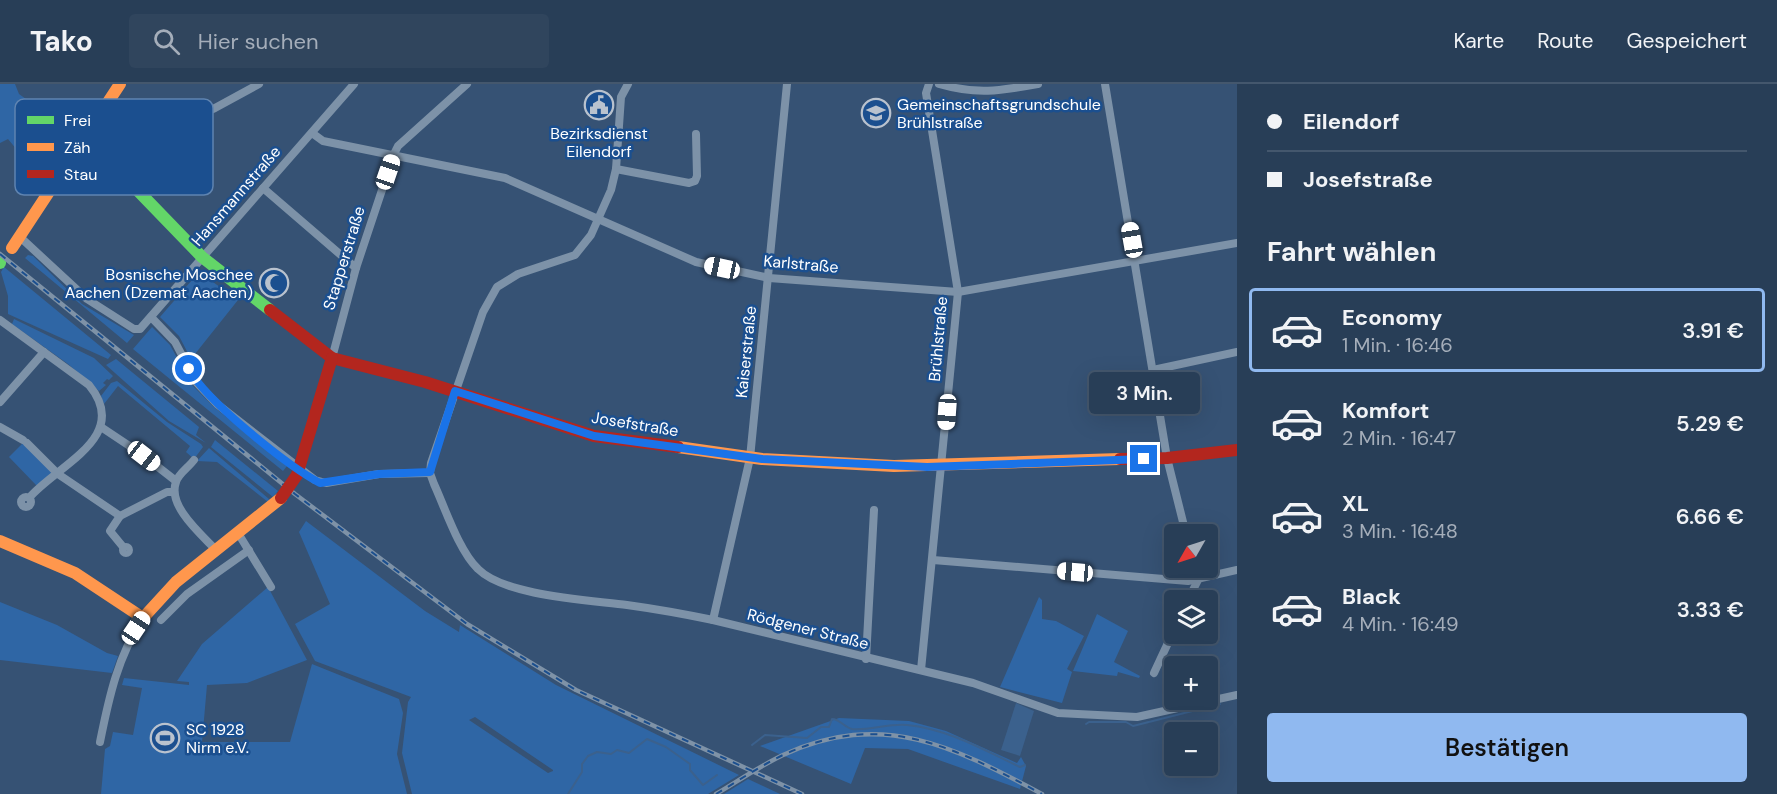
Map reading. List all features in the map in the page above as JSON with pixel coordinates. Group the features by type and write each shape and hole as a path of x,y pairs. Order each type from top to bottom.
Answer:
{"street":[{"path":"111,99 120,84"},
{"path":"213,109 259,84"},
{"name":"Hansmannstraße","path":"20,237 87,299 134,328 140,329 354,84"},
{"name":"Stapperstraße","path":"144,618 176,582 281,498 299,472 356,268 394,154 398,146 467,84"},
{"path":"151,317 175,342 195,382 217,404 299,472 326,483 379,474 430,472 483,312 497,287 518,274 575,255 591,235 600,218 616,169 621,97 628,84"},
{"name":"Kaiserstraße","path":"713,620 750,458 787,84"},
{"name":"Brühlstraße","path":"921,670 943,466 958,292 926,93 929,84"},
{"path":"939,84 984,93 1008,91 1034,84"},
{"path":"1105,84 1167,458 1184,524"},
{"name":"Karlstraße","path":"312,133 323,141 505,178 696,262 769,278 958,292 1237,243"},
{"path":"616,169 689,183 695,181 698,176 696,134"},
{"path":"263,188 356,268"},
{"path":"12,248 48,195"},
{"name":"Josefstraße","path":"143,195 202,257 332,358 455,391 594,436 750,458 873,465 943,466 1167,458 1237,450"},
{"path":"0,320 89,385 97,395 103,415 101,427 92,440 58,474 29,498"},
{"path":"0,402 44,352"},
{"path":"1153,370 1237,352"},
{"path":"101,427 143,455 176,481"},
{"path":"0,428 25,441 58,474 120,516"},
{"path":"194,460 176,481 174,492 180,509 216,550"},
{"name":"Rödgener Straße","path":"430,472 468,557 487,576 534,592 713,620 866,659 973,683 1034,707 1076,716 1154,715 1237,695"},
{"path":"124,548 110,531 120,516 167,492 174,492"},
{"path":"866,659 874,510"},
{"path":"238,533 271,587"},
{"path":"0,541 69,567 100,585 144,618 130,639 114,676 100,742"},
{"path":"161,620 187,594 249,550"},
{"path":"933,560 1188,582 1237,570"},
{"path":"1193,590 1198,580"},
{"path":"1154,673 1167,644"}],"shaded area":[{"path":"0,84 15,84 19,94 26,99 15,99 15,147 8,139 0,143"},
{"path":"28,255 33,256 82,304 134,335 127,343 25,258"},
{"path":"4,267 111,355 108,359 8,314 8,296 1,272"},
{"path":"199,272 238,300 191,359 179,336 160,317"},
{"path":"14,319 94,358 113,376 103,383 106,385 99,391 68,364 12,324"},
{"path":"152,327 170,345 192,385 214,407 287,466 283,471 133,349"},
{"path":"116,359 199,427 196,435 206,443 169,421 106,365"},
{"path":"117,381 167,422 201,444 203,447 194,459 186,452 190,446 118,386 104,404 101,396 111,383"},
{"path":"215,440 278,491 273,497 211,447"},
{"path":"23,443 51,471 51,476 37,486 9,457"},
{"path":"209,448 269,499 268,502 217,462 197,461"},
{"path":"306,521 425,611 459,632 460,625 556,685 739,775 708,794 412,794 402,753 408,702 411,697 315,661 295,624 330,604 299,532","holes":["475,717 553,770 548,773 469,720"]},
{"path":"268,587 307,660 247,683 207,685 202,742 290,742 312,664 399,699 403,713 397,754 407,794 101,794 105,749 110,746 113,732 133,735 142,688 122,685 124,678 189,685 189,682 177,681 202,644"},
{"path":"1039,597 1042,600 1042,619 1056,621 1084,636 1067,669 1072,672 1062,703 1000,687"},
{"path":"0,602 57,625 107,653 118,656 112,673 0,660"},
{"path":"1097,614 1128,631 1114,662 1140,676 1139,678 1118,672 1117,676 1073,671"},
{"path":"1016,703 1034,711 1020,756 1001,750"},
{"path":"839,718 909,721 946,731 1017,763 1021,757 1026,766 1020,789 908,749 865,748 851,784 760,746"},
{"path":"748,779 780,794 724,794"}],"waterway":[{"path":"1086,724 1089,722 1126,722 1133,726 1220,704"},
{"path":"752,745 765,735 807,738 821,727 829,727 832,719 852,729 900,725 922,727 965,741 1020,767 1025,765"},
{"path":"568,794 582,772 582,764 588,756 597,752 611,754 617,750 629,753 647,739 666,747 690,764 690,770 703,785 717,775"}],"railway":[{"path":"0,254 295,494 467,624 576,690 802,794"},
{"path":"716,794 783,755 819,742 853,735 886,735 917,740 948,749 1042,794"}],"traffic: fast":[{"path":"142,195 202,257 270,310"}],"traffic: slow":[{"path":"110,99 120,84"},
{"path":"12,248 47,195"},
{"path":"678,447 762,459 894,466 1120,459"},
{"path":"0,541 75,573 143,618 176,582 281,498"}],"traffic: jam":[{"path":"270,310 332,358 425,382 594,436 678,447"},
{"path":"297,475 332,358"},
{"path":"1120,459 1167,458 1237,450"},
{"path":"281,498 297,475"}],"place":[{"name":"Bezirksdienst Eilendorf","path":"599,105"},
{"name":"Gemeinschaftsgrundschule Brühlstraße","path":"876,113"},
{"name":"Bosnische Moschee Aachen (Dzemat Aachen)","path":"274,283"},
{"name":"SC 1928 Nirm e.V.","path":"165,738"}],"route":[{"path":"189,369 195,382 217,404 320,483 379,474 430,472 455,391 594,436 762,459 927,467 1144,459"}]}
